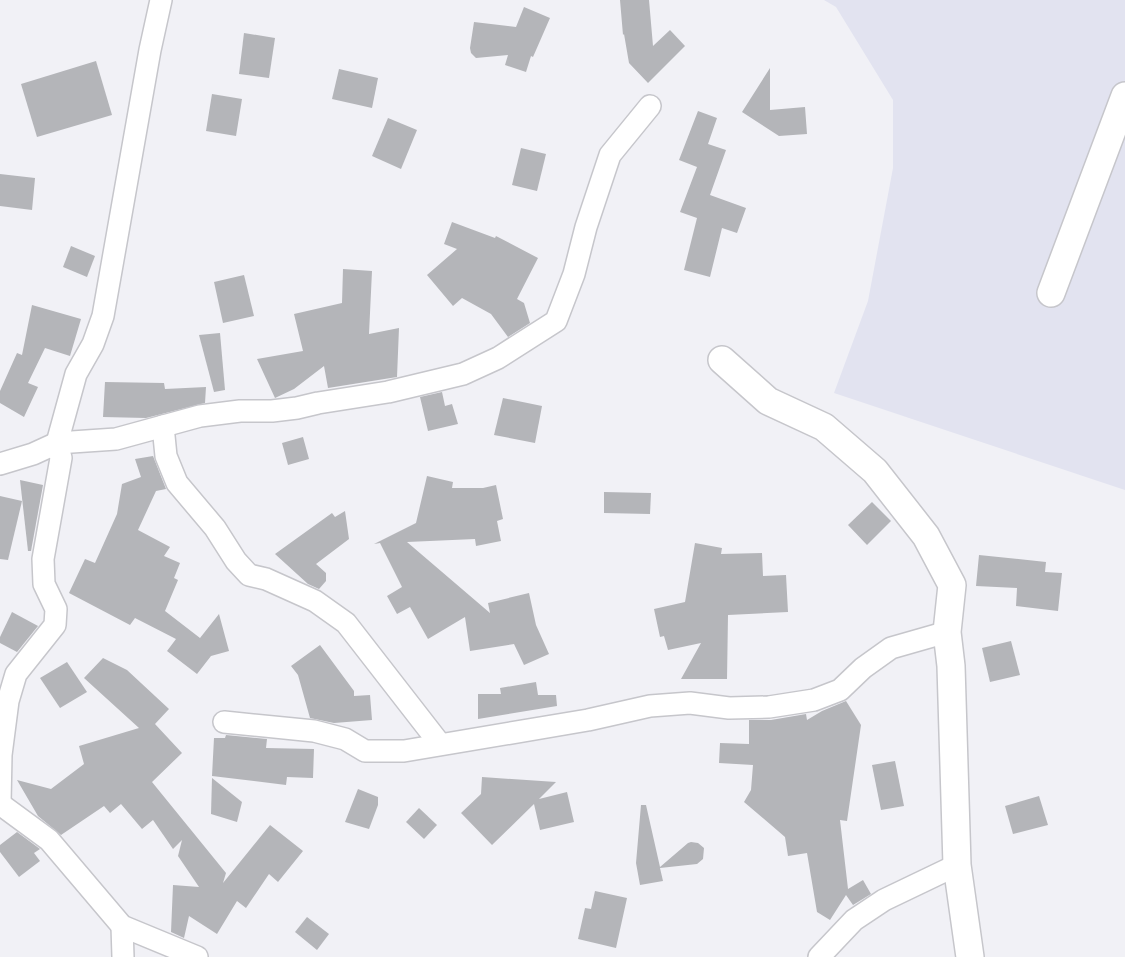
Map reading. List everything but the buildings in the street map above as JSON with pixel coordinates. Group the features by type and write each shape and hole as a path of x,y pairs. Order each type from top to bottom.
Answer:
{"street":[{"path":"161,0 103,316 93,344 76,374 57,443 61,458 42,559 44,584 56,609 55,625 16,674 8,701 1,755 0,803 49,840 122,926 197,957"},
{"path":"1051,293 1125,96"},
{"path":"0,464 33,454 57,443 116,439 200,416 297,408 388,392 463,374 498,358 556,321 574,274 585,227 610,156 651,106"},
{"path":"722,360 768,401 825,427 875,471 926,536 952,585 947,632 951,666 957,865 970,957"},
{"path":"163,426 166,456 177,483 215,528 236,561 249,575 266,579 315,601 346,623 440,744"},
{"path":"224,722 314,731 345,739 365,751 404,751 588,720 650,706 690,703 729,708 769,707 814,700 840,690 863,668 891,648 947,632"},
{"path":"819,957 854,920 884,900 957,865"},
{"path":"122,926 123,957"}],"shaded area":[{"path":"824,0 1125,0 1125,490 834,393 868,301 893,168 893,100 836,7"}]}
